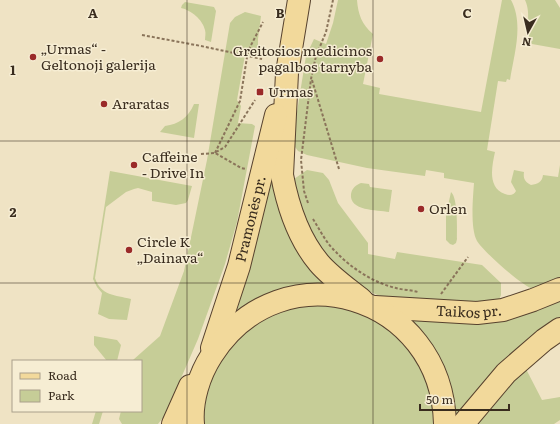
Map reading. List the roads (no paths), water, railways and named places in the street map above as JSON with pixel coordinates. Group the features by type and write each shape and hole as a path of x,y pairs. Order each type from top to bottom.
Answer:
{"main road":[{"name":"Pramonės pr.","path":"203,372 229,297 247,236 261,173 287,73 299,0"},
{"name":"Pramonės pr.","path":"287,73 282,175 291,212 306,246 320,264 370,306"},
{"name":"Taikos pr.","path":"370,306 477,312 503,310 560,289"},
{"path":"173,424 186,407 203,372 220,343 236,326 255,312 276,302 298,297 322,295 345,298 370,306 398,323 408,332 422,348 433,367 441,387 445,408 445,424"},
{"path":"173,424 229,297"},
{"path":"463,424 506,373 544,340 560,329"},
{"path":"193,424 194,406 203,372"}],"place":[{"name":"„Urmas“ - Geltonoji galerija","path":"33,57"},
{"name":"Greitosios medicinos pagalbos tarnyba","path":"380,59"},
{"name":"Urmas","path":"260,92"},
{"name":"Araratas","path":"104,104"},
{"name":"Caffeine - Drive In","path":"134,165"},
{"name":"Orlen","path":"421,209"},
{"name":"Circle K „Dainava“","path":"129,250"}]}
